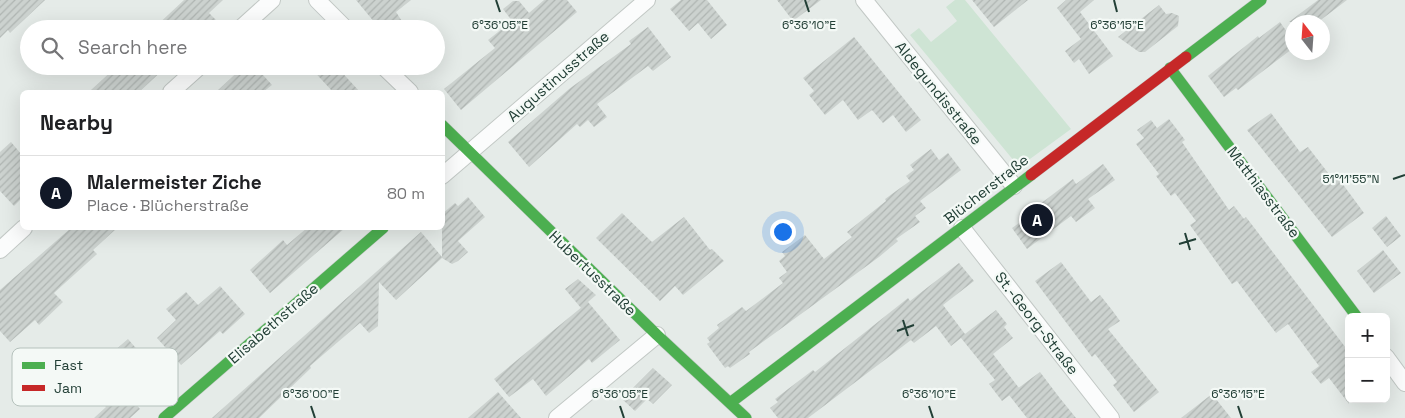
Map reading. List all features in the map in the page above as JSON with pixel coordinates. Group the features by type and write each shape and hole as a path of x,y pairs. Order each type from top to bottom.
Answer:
{"street":[{"path":"250,20 272,0"},
{"path":"317,0 337,20"},
{"name":"Augustinusstraße","path":"470,152 647,0"},
{"name":"Aldegundisstraße","path":"864,0 1014,186"},
{"name":"Blücherstraße","path":"730,403 1261,0"},
{"name":"Matthiasstraße","path":"1170,68 1354,313"},
{"path":"173,90 190,75"},
{"path":"393,75 408,90"},
{"name":"Hubertusstraße","path":"445,128 657,335 746,418"},
{"path":"445,173 470,152"},
{"name":"St.-Georg-Straße","path":"962,228 1111,418"},
{"path":"0,250 22,230"},
{"name":"Elisabethstraße","path":"178,406 381,230"},
{"path":"557,418 657,335"},
{"path":"1387,358 1405,383"},
{"name":"Elisabethstraße","path":"164,418 178,406"}],"green space":[{"path":"955,0 965,0 1071,129 1019,167 910,35 919,28 931,42 957,21 946,7"}],"building":[{"path":"0,0 45,0 24,20 20,20 20,24 10,33 8,30 0,38"},
{"path":"184,0 223,0 209,13 216,20 163,20"},
{"path":"356,0 411,0 396,12 401,20 373,20"},
{"path":"544,0 567,0 577,12 461,110 444,89 495,48 488,40 512,21 503,9 513,1 519,1 529,13"},
{"path":"681,0 707,0 727,25 711,39 698,23 689,31 670,9"},
{"path":"777,0 821,0 793,21"},
{"path":"972,0 1028,0 994,27"},
{"path":"1066,0 1094,0 1080,12 1113,56 1089,74 1079,59 1074,63 1065,51 1081,39 1057,8"},
{"path":"1318,0 1347,0 1327,15 1298,15"},
{"path":"1159,5 1166,14 1172,13 1179,16 1178,26 1145,52 1139,52 1118,37"},
{"path":"1280,22 1285,29 1285,54 1238,90 1236,88 1224,97 1208,76 1258,36 1259,38"},
{"path":"648,27 671,57 653,71 648,66 597,104 607,117 594,127 588,120 580,127 577,124 529,167 508,142 569,89 631,44 629,41"},
{"path":"854,37 921,120 906,132 893,115 883,123 872,110 858,120 843,100 825,115 809,95 814,91 803,78"},
{"path":"107,75 157,75 141,90 91,90"},
{"path":"234,75 263,75 272,85 266,90 218,90"},
{"path":"317,75 344,75 358,90 331,90"},
{"path":"1271,113 1300,152 1308,147 1332,178 1336,175 1364,213 1332,237 1247,130"},
{"path":"1169,119 1185,140 1182,142 1229,210 1234,206 1244,219 1246,217 1345,347 1345,399 1329,378 1321,384 1311,372 1319,366 1288,324 1276,333 1237,281 1232,284 1190,225 1196,221 1175,193 1171,196 1156,176 1159,174 1136,144 1144,138 1137,130 1151,120 1157,128"},
{"path":"11,142 20,153 20,200 14,206 0,191 0,152"},
{"path":"931,149 939,160 948,153 961,170 920,201 926,208 915,216 920,222 896,239 898,241 879,257 749,352 750,354 730,368 728,366 725,368 707,344 710,342 707,338 719,328 717,325 742,307 746,311 783,283 779,278 787,272 779,261 785,256 782,252 805,235 824,259 852,237 847,232 886,201 885,199 910,181 906,176 914,170 910,165"},
{"path":"1103,164 1115,180 1088,199 1095,208 1076,222 1071,216 1027,249 1012,228 1073,179 1076,184"},
{"path":"468,197 485,217 458,241 468,252 458,261 452,264 442,258 396,300 379,282 378,326 369,333 360,323 310,366 311,368 259,418 212,418 421,232 442,257 442,230 445,230 445,211 455,203 458,206"},
{"path":"622,213 652,242 684,217 710,250 712,249 724,261 683,295 675,286 660,301 596,238"},
{"path":"1386,216 1401,236 1387,247 1372,228"},
{"path":"69,230 115,230 93,250 97,254 54,293 63,302 39,325 35,320 10,342 0,331 0,290"},
{"path":"305,230 343,230 270,293 250,270 283,240 287,245"},
{"path":"1383,250 1401,273 1374,293 1357,271"},
{"path":"1061,262 1091,302 1100,295 1112,310 1120,321 1108,329 1159,392 1134,412 1113,385 1117,382 1095,354 1092,357 1035,281"},
{"path":"959,263 974,281 943,305 965,334 996,310 1007,324 1004,327 1013,338 993,354 1019,388 1002,401 989,384 995,380 961,338 951,346 936,326 914,343 911,340 808,418 778,418 770,408 778,402 775,399 813,370 815,372 908,298 910,301"},
{"path":"578,279 596,295 581,308 565,289"},
{"path":"220,286 245,314 223,334 220,331 181,365 178,362 178,348 166,348 157,338 176,320 166,309 186,292 198,305"},
{"path":"588,302 620,340 592,363 589,359 546,396 533,379 509,397 494,379"},
{"path":"128,339 136,348 118,348"},
{"path":"653,368 672,385 653,404 647,399 635,411 622,399"},
{"path":"1040,372 1076,418 1027,418 1009,395"},
{"path":"498,392 521,418 468,418"},
{"path":"1212,394 1231,418 1181,418"},
{"path":"138,406 140,409 130,418 94,418 106,407"}],"traffic: fast":[{"path":"1186,57 1261,0"},
{"path":"1170,68 1354,313"},
{"path":"445,128 657,335 746,418"},
{"path":"730,403 1031,175"},
{"path":"178,406 381,230"},
{"path":"164,418 178,406"}],"traffic: jam":[{"path":"1031,175 1186,57"}],"place":[{"name":"Malermeister Ziche","path":"1037,220"}]}
